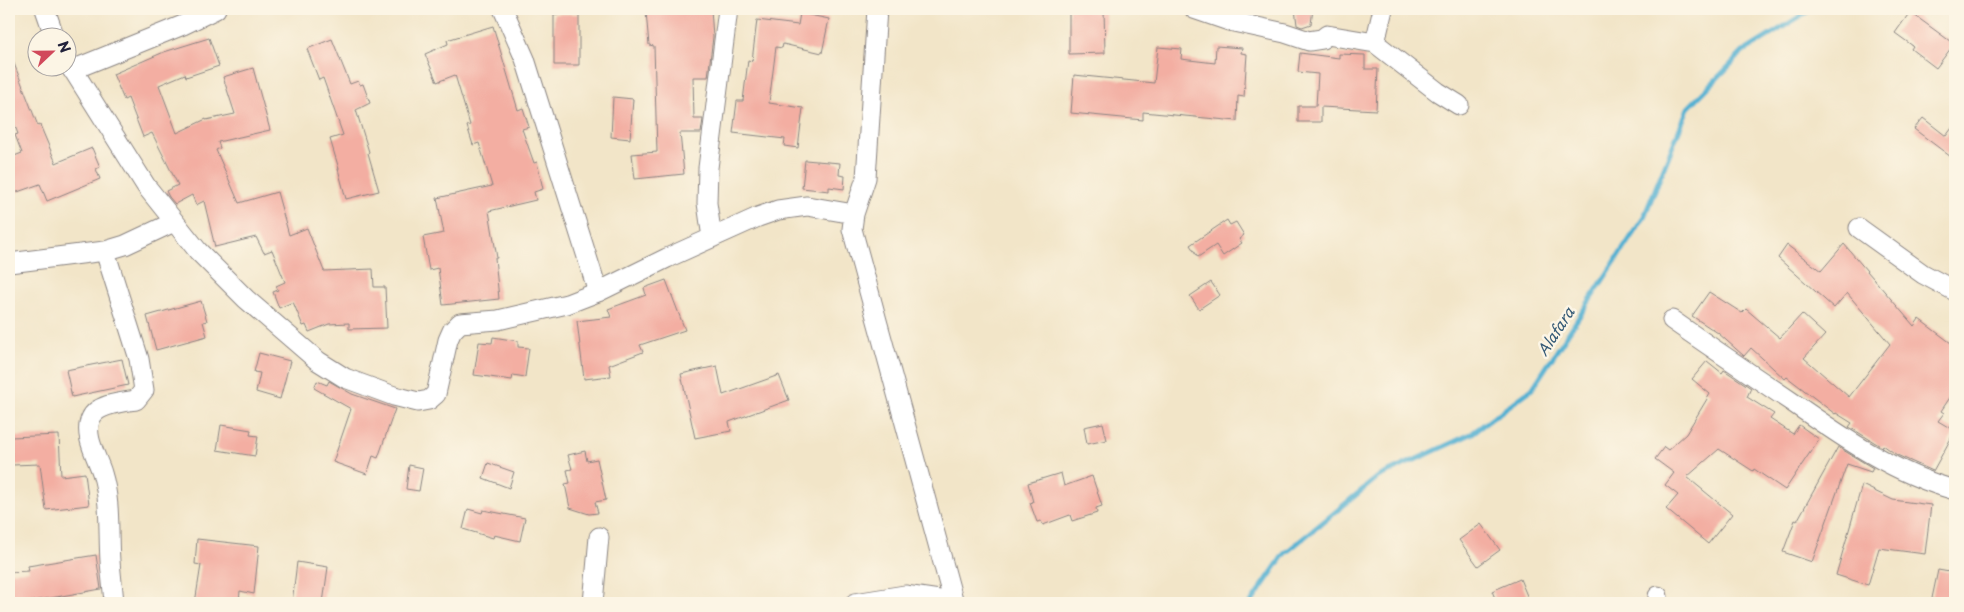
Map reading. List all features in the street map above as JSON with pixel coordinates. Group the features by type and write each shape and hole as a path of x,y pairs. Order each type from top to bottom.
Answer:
{"street":[{"path":"45,9 51,28"},
{"path":"78,63 183,25 216,9"},
{"path":"503,9 525,60 598,292"},
{"path":"712,238 707,203 708,168 728,9"},
{"path":"855,603 905,595 954,603 852,229 854,214 866,178 877,9"},
{"path":"1194,9 1229,21 1285,33 1309,41 1327,35 1376,43 1438,92 1459,105"},
{"path":"1376,43 1383,9"},
{"path":"78,78 146,186 198,251 246,299 318,361 345,378 394,396 418,402 429,400 436,394 448,340 452,330 460,323 498,320 567,304 598,292 758,217 778,210 807,206 854,214"},
{"path":"9,263 105,251 125,245 174,222"},
{"path":"1859,228 1923,274 1955,290"},
{"path":"105,251 138,359 144,390 136,400 122,402 97,410 90,420 91,440 108,502 114,603"},
{"path":"1672,320 1843,438 1887,462 1955,490"},
{"path":"594,603 599,537"}],"building":[{"path":"711,9 713,37 708,77 693,77 694,119 703,119 701,133 680,133 684,174 635,179 632,154 657,152 654,46 649,45 646,12"},
{"path":"1069,9 1104,9 1105,53 1069,54"},
{"path":"1295,9 1313,9 1311,24 1302,27 1297,25"},
{"path":"1910,12 1954,44 1936,68 1911,49 1913,46 1895,33"},
{"path":"800,13 829,19 822,53 783,44 782,48 776,47 769,103 803,108 798,148 784,146 785,139 733,133 737,101 743,101 748,60 752,61 757,20 798,25"},
{"path":"554,14 579,14 579,65 554,65"},
{"path":"493,26 518,110 523,108 529,127 522,129 534,163 537,162 543,189 534,192 536,200 489,211 497,258 495,258 499,299 443,305 438,268 429,270 423,237 444,233 437,198 492,186 479,143 473,145 467,126 470,125 455,75 437,82 425,54 448,44 447,40"},
{"path":"209,38 219,66 186,77 185,74 159,85 177,133 206,119 235,114 223,77 253,68 270,130 218,142 220,148 216,150 239,203 277,192 289,235 307,228 324,271 373,269 374,287 385,287 387,328 349,329 349,323 329,324 309,332 306,325 303,326 293,302 279,308 273,292 278,290 276,286 285,282 272,250 264,253 256,237 215,247 204,201 196,205 192,195 175,204 169,197 166,191 178,185 152,133 143,137 128,98 124,100 113,74 164,52"},
{"path":"332,39 350,84 358,81 360,85 363,84 370,103 356,110 379,191 346,199 330,139 343,135 323,78 319,80 307,49"},
{"path":"1216,46 1242,48 1241,53 1247,54 1244,97 1238,96 1237,121 1143,112 1143,120 1071,113 1074,75 1154,83 1158,47 1182,49 1181,59 1215,63"},
{"path":"10,53 38,126 40,125 56,163 92,148 100,167 96,169 100,179 47,201 40,184 9,195 9,158 22,153 15,135 18,134 9,110"},
{"path":"1300,53 1339,58 1339,54 1365,55 1365,69 1378,69 1376,110 1321,107 1321,122 1298,122 1298,106 1316,106 1318,74 1298,72"},
{"path":"613,97 633,99 630,139 611,137"},
{"path":"1923,118 1946,136 1955,124 1955,160 1914,129"},
{"path":"805,160 840,163 839,175 845,176 844,189 829,187 829,191 802,188"},
{"path":"1227,220 1230,225 1236,222 1244,235 1239,239 1242,243 1223,256 1216,245 1198,257 1190,245"},
{"path":"1844,244 1914,326 1919,319 1955,346 1955,390 1941,411 1944,413 1938,421 1955,431 1933,471 1897,455 1883,445 1882,447 1849,427 1852,423 1835,414 1787,377 1785,379 1751,348 1744,356 1718,333 1692,316 1709,292 1742,313 1746,309 1780,338 1802,314 1825,335 1804,358 1849,397 1890,344 1847,293 1834,308 1778,258 1787,245 1821,271"},
{"path":"666,280 685,330 640,345 643,352 609,365 611,376 584,379 577,321 611,317 608,309 646,295 644,288"},
{"path":"1211,282 1220,295 1199,309 1190,296"},
{"path":"201,301 207,321 203,322 207,336 156,350 147,316"},
{"path":"493,337 518,341 518,347 529,348 525,377 513,375 512,380 474,375 479,342 492,343"},
{"path":"259,353 290,361 280,399 256,392 260,373 254,372"},
{"path":"122,359 128,385 72,397 66,370"},
{"path":"1707,361 1722,373 1724,370 1751,388 1747,397 1774,414 1770,419 1793,434 1799,425 1819,439 1785,490 1719,449 1687,477 1732,514 1708,544 1666,509 1678,495 1665,485 1674,473 1655,459 1664,447 1668,450 1686,434 1710,394 1692,379"},
{"path":"717,366 723,395 779,375 789,400 729,422 731,431 695,438 681,374"},
{"path":"317,381 327,385 329,381 352,394 395,409 378,458 373,456 367,474 333,462 351,409 314,388"},
{"path":"1103,423 1107,440 1087,444 1084,427"},
{"path":"221,425 251,430 250,435 258,436 255,456 217,450"},
{"path":"59,435 61,476 85,473 89,505 46,510 40,464 12,465 11,437"},
{"path":"1838,447 1873,468 1871,472 1847,464 1812,562 1783,552 1795,520 1797,521"},
{"path":"585,451 587,461 597,459 606,500 595,502 598,513 589,514 570,508 565,484 570,483 567,470 572,469 568,455"},
{"path":"488,463 514,472 509,488 483,478"},
{"path":"409,465 423,468 419,491 406,489"},
{"path":"1061,473 1064,486 1092,476 1102,506 1096,508 1097,513 1072,521 1070,515 1043,525 1041,521 1037,522 1030,503 1033,502 1028,483"},
{"path":"1862,485 1893,500 1931,505 1925,554 1879,548 1868,585 1836,575"},
{"path":"468,509 482,513 483,510 525,518 520,541 494,535 493,538 463,529"},
{"path":"1481,524 1500,550 1478,566 1459,540"},
{"path":"197,539 259,546 254,594 240,591 239,603 195,603 201,565 195,564"},
{"path":"96,555 101,589 28,602 9,603 9,572 29,571 28,566"},
{"path":"297,562 328,567 323,603 292,603"},
{"path":"1938,570 1955,573 1955,603 1931,603"},
{"path":"1520,579 1530,603 1497,603 1492,591"}],"waterway":[{"name":"Alafara","path":"1251,603 1284,554 1378,477 1471,434 1532,389 1644,217 1688,108 1743,52 1812,9"}]}
